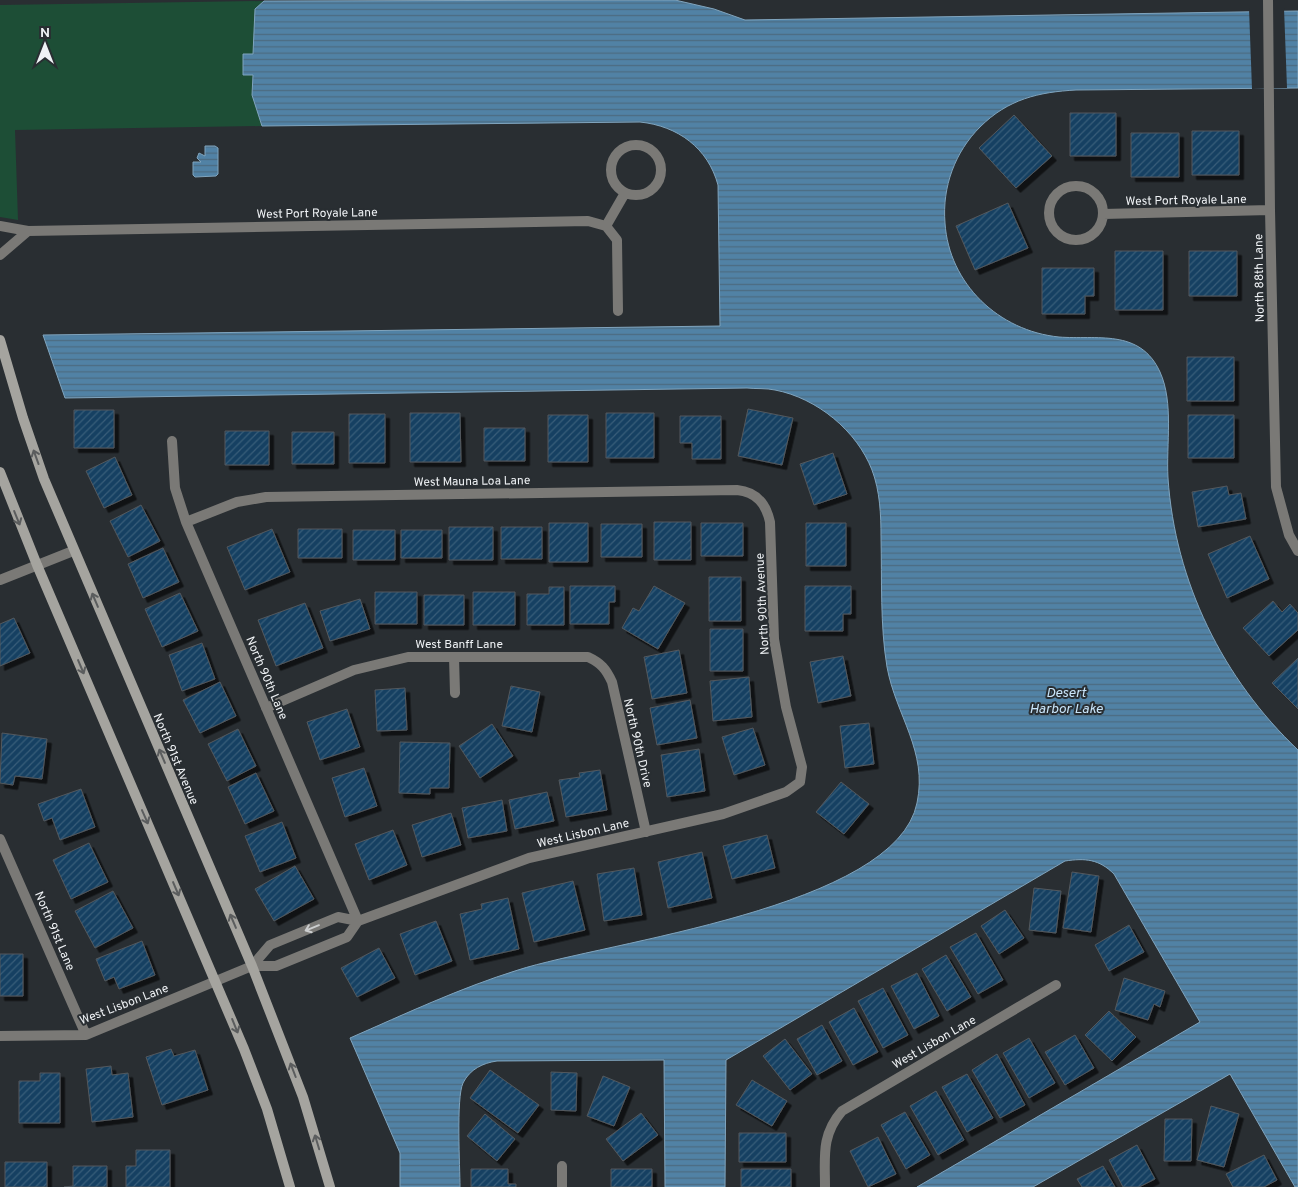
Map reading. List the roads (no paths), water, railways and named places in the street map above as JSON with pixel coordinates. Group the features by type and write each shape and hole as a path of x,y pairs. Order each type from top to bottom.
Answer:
{"main road":[{"name":"North 91st Avenue","path":"0,340 33,448 73,551 252,966 303,1097 330,1187"},
{"path":"0,472 37,565 216,981 265,1102 290,1187"}],"street":[{"name":"North 88th Lane","path":"1268,3 1276,487 1290,535 1298,551"},
{"path":"639,144 647,147 659,159 661,167 657,184 642,194 625,193 613,182 611,174 613,158 623,147 639,144"},
{"path":"1073,186 1091,190 1097,196 1103,214 1097,229 1091,235 1075,240 1066,238 1053,227 1049,211 1057,194 1073,186"},
{"path":"618,311 617,240 606,226 625,193"},
{"name":"West Port Royale Lane","path":"1103,214 1270,210"},
{"name":"West Port Royale Lane","path":"0,226 28,231 588,221 606,226"},
{"path":"0,256 28,231"},
{"name":"North 90th Lane","path":"172,441 175,488 186,522 358,920"},
{"name":"West Mauna Loa Lane","path":"186,522 237,502 266,496 737,490 753,494 760,500"},
{"name":"North 90th Avenue","path":"760,500 765,506 770,522 774,639 786,707 802,767"},
{"path":"0,580 73,551"},
{"name":"West Banff Lane","path":"266,708 354,670 408,657 576,656 588,657 600,663"},
{"path":"454,657 455,693"},
{"name":"North 90th Drive","path":"600,663 607,671 612,682 646,832"},
{"name":"West Lisbon Lane","path":"252,966 270,946 338,917 358,920 529,858 723,814 786,792 800,782 802,767"},
{"name":"North 91st Lane","path":"0,839 86,1035"},
{"name":"West Lisbon Lane","path":"0,1036 86,1035 252,966 276,966 347,937 358,920"},
{"name":"West Lisbon Lane","path":"825,1187 825,1148 830,1127 850,1104 1056,985"},
{"path":"562,1166 562,1187"}],"water":[{"name":"Desert Harbor Lake","path":"675,0 714,9 745,20 1298,11 1298,88 1076,90 1037,95 1002,110 980,127 957,159 948,183 945,223 949,245 956,266 967,284 981,301 998,314 1016,325 1037,333 1059,337 1116,339 1129,342 1141,348 1151,358 1160,372 1167,397 1168,478 1173,517 1192,591 1226,660 1247,692 1271,722 1298,750 1298,1187 1295,1187 1230,1074 1033,1187 917,1187 1200,1022 1114,874 1103,865 1079,860 1065,861 726,1060 725,1187 665,1187 664,1060 497,1061 482,1065 469,1074 463,1083 461,1091 459,1117 460,1187 400,1187 400,1153 350,1038 454,993 518,970 677,933 804,895 858,869 897,839 917,803 918,767 915,750 891,685 887,667 882,619 880,512 877,486 872,470 856,442 834,418 806,400 772,389 65,398 43,335 720,326 718,185 707,160 699,150 679,134 654,124 640,122 262,126 252,95 253,75 243,75 243,54 253,54 255,9 264,1"},
{"path":"205,146 215,146 218,148 218,174 216,176 195,177 193,175 193,162 201,162 197,158 199,153 205,156"}]}
